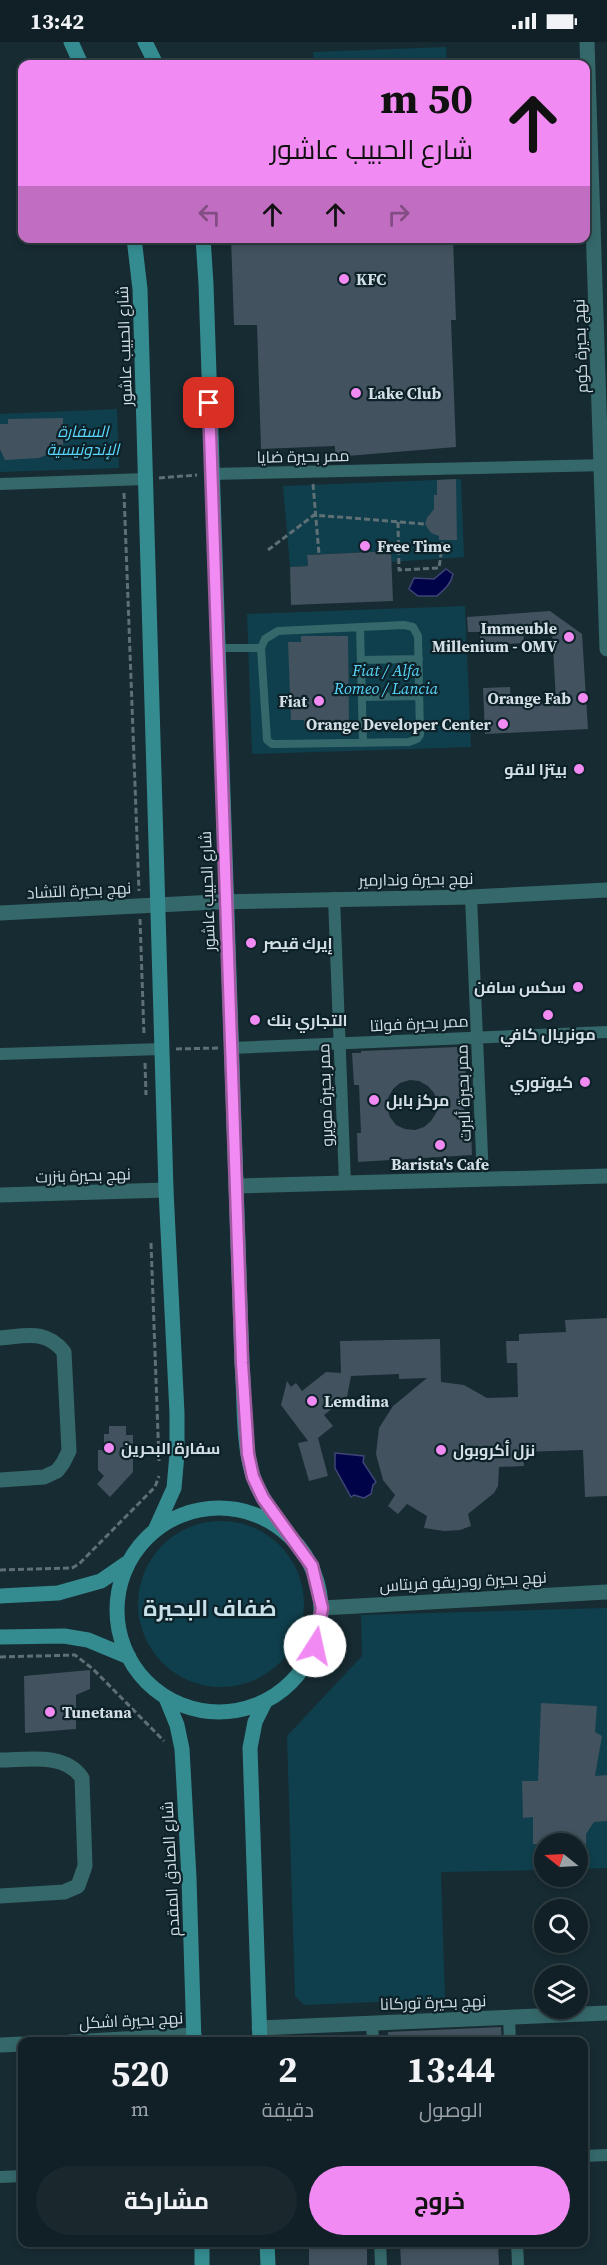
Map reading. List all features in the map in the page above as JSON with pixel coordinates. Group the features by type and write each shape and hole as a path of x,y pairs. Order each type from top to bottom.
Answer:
{"main road":[{"path":"71,42 79,60"},
{"path":"145,42 154,60"},
{"name":"شارع الحبيب عاشور","path":"135,243 140,289 166,1190 177,1413 174,1488 156,1528"},
{"name":"شارع الحبيب عاشور","path":"202,243 206,284 242,1363 248,1454 253,1477 263,1498 286,1532"},
{"path":"0,1596 58,1593 101,1581 127,1563 156,1528 181,1514 208,1507 236,1508 263,1516 286,1532 312,1566 322,1608 315,1646 296,1679 265,1702 232,1712 198,1711 166,1698 134,1669 119,1635 117,1598 127,1563"},
{"path":"0,1637 64,1636 88,1640 129,1657"},
{"name":"شارع الصادق المقدم","path":"166,1698 177,1725 182,1749 194,2037"},
{"path":"260,2035 250,1748 255,1722 265,1702"},
{"path":"202,2247 202,2265"},
{"path":"267,2247 268,2265"}],"street":[{"name":"نهج بحيرة كوم","path":"587,42 588,60"},
{"name":"نهج بحيرة كوم","path":"590,117 604,465 607,649"},
{"name":"ممر بحيرة ضايا","path":"211,474 604,465"},
{"path":"0,484 146,479"},
{"name":"نهج بحيرة وندارمير","path":"225,901 471,897 607,890"},
{"name":"ممر بحيرة ألبرت","path":"471,897 483,1179"},
{"name":"ممر بحيرة مويرو","path":"333,898 345,1183"},
{"name":"نهج بحيرة التشاد","path":"0,913 225,901"},
{"name":"ممر بحيرة فولتا","path":"232,1048 607,1032"},
{"path":"0,1053 162,1049"},
{"path":"237,1186 607,1176"},
{"name":"نهج بحيرة بنزرت","path":"0,1195 166,1190"},
{"path":"0,1338 45,1337 56,1343 64,1352 69,1451 57,1472 44,1477 0,1480"},
{"name":"نهج بحيرة رودريقو فريتاس","path":"322,1608 607,1592"},
{"path":"0,1760 51,1760 67,1763 77,1770 82,1778 85,1866 78,1886 64,1892 0,1896"},
{"name":"نهج بحيرة توركانا","path":"260,2035 372,2022 607,2013"},
{"path":"509,2018 510,2037"},
{"path":"372,2022 373,2037"},
{"path":"0,2045 18,2044"},
{"path":"588,2156 607,2155"},
{"path":"0,2177 18,2176"},
{"path":"380,2247 381,2265"},
{"path":"517,2247 518,2265"}],"lane":[{"path":"404,625 413,627 418,636 420,735 417,739 409,742 272,744 267,740 261,648 265,639 278,631 360,627 404,625"},
{"path":"360,627 363,742"},
{"path":"217,648 261,648"},
{"path":"361,660 418,659"},
{"path":"362,697 419,696"}],"path":[{"path":"312,472 319,554"},
{"path":"146,479 211,474"},
{"path":"124,480 146,1097"},
{"path":"268,550 314,515 425,524"},
{"path":"398,522 399,570 439,568 443,540"},
{"path":"162,1049 232,1048"},
{"path":"151,1238 159,1461"},
{"path":"0,1570 72,1568 79,1564 154,1487 160,1473"},
{"path":"0,1657 75,1655 93,1669 166,1743"}],"green space":[{"path":"446,47 447,60 314,60 313,52"},
{"name":"السفارة الإندونيسية","path":"117,409 119,468 0,472 0,414"},
{"path":"461,479 464,557 391,562 390,551 307,555 308,566 290,567 283,486"},
{"name":"Fiat / Alfa Romeo / Lancia","path":"465,606 471,747 252,754 247,614"},
{"path":"221,1521 237,1522 253,1527 280,1545 298,1572 303,1588 303,1620 298,1636 280,1663 253,1681 237,1686 221,1687 205,1686 189,1681 162,1663 144,1636 139,1620 138,1604 139,1588 144,1572 162,1545 189,1527 205,1522"},
{"path":"607,1608 607,1868 588,1869 588,1833 534,1833 534,1870 441,1872 445,1999 304,2005 295,1996 287,1736 362,1656 361,1615"}],"shaded area":[{"path":"446,569 453,574 452,578 437,596 418,596 409,589 414,578 434,579"},
{"path":"335,1453 364,1456 363,1462 376,1482 371,1494 364,1498 354,1495 351,1497 335,1468"}],"building":[{"path":"231,243 453,243 456,320 451,320 456,447 335,457 335,446 261,449 257,325 234,325"},
{"path":"63,418 63,448 39,458 5,460 0,449 0,424 8,424 8,419"},
{"path":"456,479 457,540 439,540 439,536 431,533 425,524 434,509 437,480"},
{"path":"391,551 393,601 291,605 290,567 308,566 307,555"},
{"path":"550,611 582,634 588,729 485,734 483,688 510,687 511,704 556,702 552,629 523,631 524,643 480,646 480,632 468,632 467,617"},
{"name":"Fiat","path":"301,636 348,636 349,727 304,727 304,720 291,720 288,642 301,642"},
{"name":"مركز بابل","path":"457,1047 458,1054 465,1053 466,1087 463,1087 465,1127 471,1127 472,1155 358,1162 357,1133 361,1133 359,1085 354,1085 352,1053 361,1053 361,1051","holes":["410,1080 419,1081 434,1093 437,1103 436,1113 424,1127 415,1130 405,1129 396,1125 390,1117 387,1108 388,1098 400,1083"]},
{"path":"607,1318 607,1496 585,1497 583,1450 523,1452 524,1466 499,1467 498,1486 494,1493 468,1514 471,1526 460,1530 444,1531 424,1528 427,1516 407,1504 398,1514 388,1506 395,1495 383,1480 376,1454 379,1428 393,1406 427,1378 399,1379 399,1374 351,1376 347,1397 324,1415 333,1426 318,1438 328,1476 309,1481 298,1443 308,1441 281,1405 287,1381 291,1387 296,1383 302,1391 326,1372 341,1373 340,1341 440,1339 441,1382 464,1385 487,1398 518,1397 517,1363 507,1363 506,1341 519,1341 519,1334 566,1332 565,1320"},
{"path":"109,1426 126,1426 126,1435 133,1435 133,1472 110,1497 97,1484 104,1476 98,1470 98,1450 104,1450 104,1434 109,1434"},
{"name":"Tunetana","path":"90,1670 90,1689 76,1695 76,1729 25,1733 24,1676"},
{"path":"541,1703 597,1706 595,1732 602,1736 595,1776 607,1775 607,1821 594,1822 587,1833 534,1833 533,1844 533,1817 523,1818 522,1781 538,1781"},
{"path":"501,2027 502,2037 388,2037 388,2032"},
{"path":"309,2247 367,2247 367,2265 309,2265"},
{"path":"400,2247 498,2247 499,2265 401,2265"}],"place":[{"name":"KFC","path":"344,279"},
{"name":"Lake Club","path":"356,393"},
{"name":"Free Time","path":"365,546"},
{"name":"Immeuble Millenium - OMV","path":"569,637"},
{"name":"Orange Fab","path":"583,698"},
{"name":"Fiat","path":"319,701"},
{"name":"Orange Developer Center","path":"503,724"},
{"name":"بيتزا لاقو","path":"579,769"},
{"name":"إيرك قيصر","path":"251,943"},
{"name":"سكس سافن","path":"578,987"},
{"name":"مونريال كافي","path":"548,1015"},
{"name":"التجاري بنك","path":"255,1020"},
{"name":"كيوتوري","path":"585,1082"},
{"name":"مركز بابل","path":"374,1100"},
{"name":"Barista's Cafe","path":"440,1145"},
{"name":"Lemdina","path":"312,1401"},
{"name":"سفارة البحرين","path":"109,1448"},
{"name":"نزل أكروبول","path":"441,1450"},
{"name":"Tunetana","path":"50,1712"}],"district":[{"name":"ضفاف البحيرة","path":"210,1608"}],"route":[{"path":"209,403 242,1363 248,1454 253,1477 263,1498 312,1566 322,1608 315,1646"}]}
